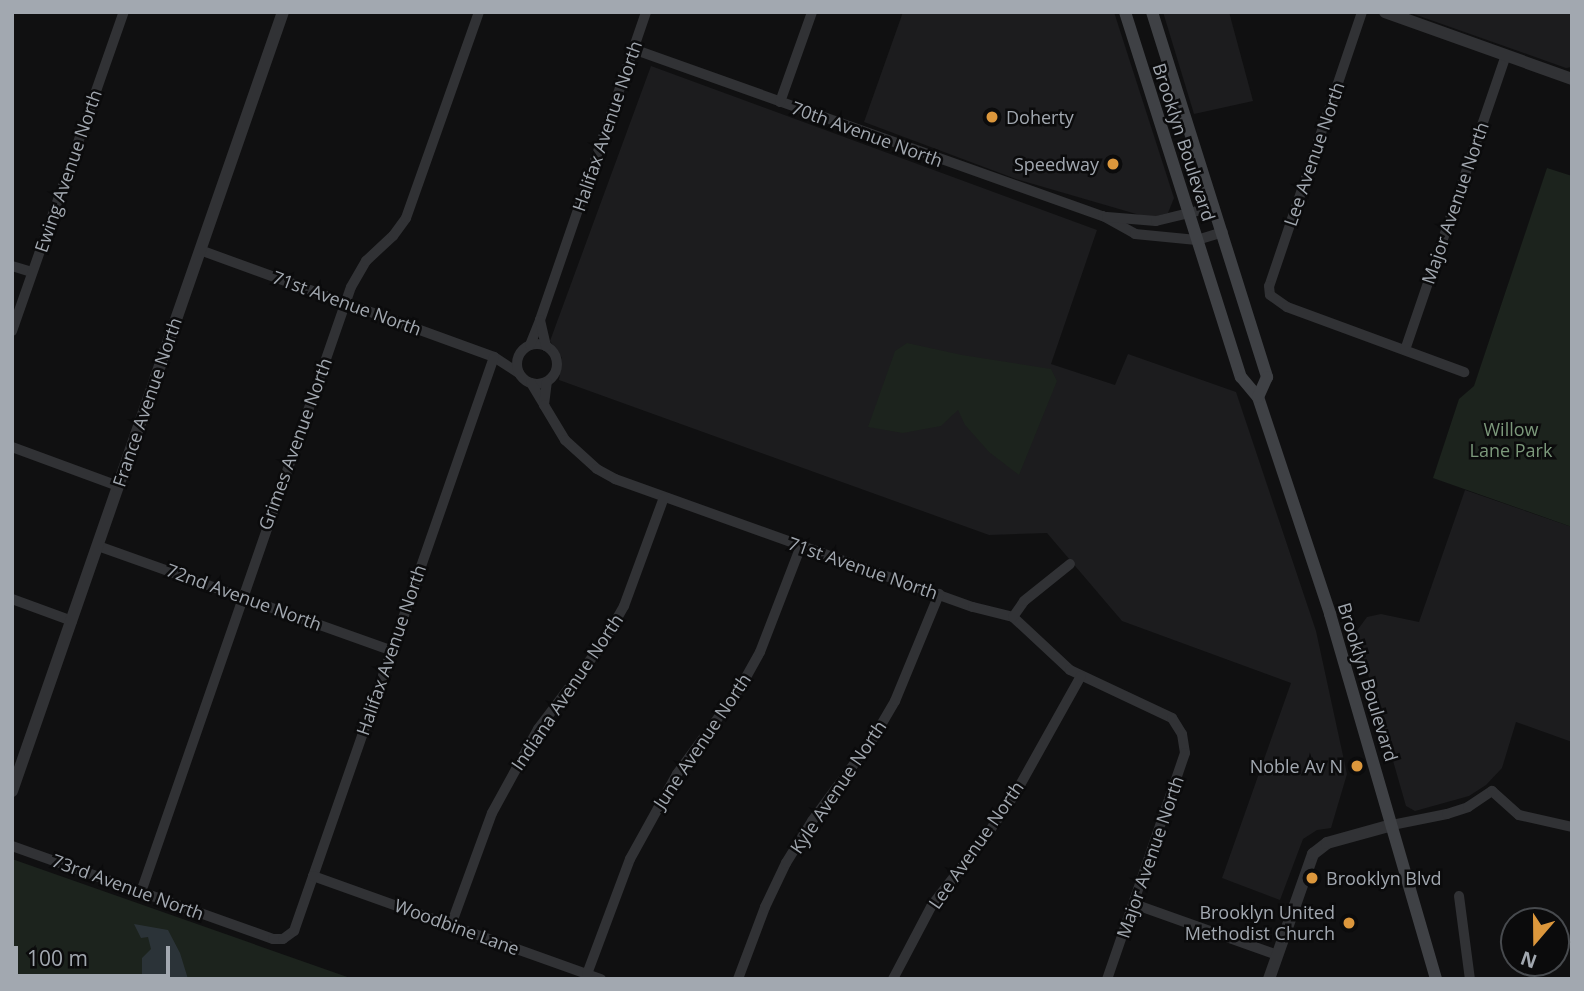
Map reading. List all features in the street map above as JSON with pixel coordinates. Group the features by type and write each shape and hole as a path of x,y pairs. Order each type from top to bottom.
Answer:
{"main road":[{"name":"Brooklyn Boulevard","path":"1125,12 1241,377 1258,397 1330,614 1436,979"},
{"name":"Brooklyn Boulevard","path":"1152,12 1267,377 1258,397"}],"street":[{"name":"Ewing Avenue North","path":"12,331 124,12"},
{"name":"France Avenue North","path":"12,791 17,762 72,621 283,12"},
{"name":"Grimes Avenue North","path":"141,891 345,302 366,261 393,236 407,218 479,12"},
{"name":"Halifax Avenue North","path":"530,345 646,12"},
{"path":"780,103 812,12"},
{"name":"Lee Avenue North","path":"1362,12 1269,286 1270,296 1287,307 1405,351"},
{"path":"1385,12 1572,79"},
{"name":"70th Avenue North","path":"633,49 1103,216 1135,234 1197,240 1223,232"},
{"name":"Major Avenue North","path":"1405,351 1506,55"},
{"name":"70th Avenue North","path":"1103,216 1156,221 1214,207"},
{"name":"71st Avenue North","path":"200,250 494,357 519,373"},
{"path":"12,265 32,272"},
{"path":"540,320 546,346 556,360 555,373 547,382 544,405"},
{"path":"546,346 530,345 519,354 519,373 531,383 547,382"},
{"path":"1405,351 1464,372"},
{"name":"71st Avenue North","path":"494,357 519,354"},
{"name":"Halifax Avenue North","path":"284,939 294,931 494,357"},
{"name":"71st Avenue North","path":"531,383 565,440 597,468 664,497 939,594 1013,617 1060,663 1081,676 1165,713 1182,734"},
{"path":"12,447 118,486"},
{"name":"Indiana Avenue North","path":"451,925 492,813 538,729 603,643 624,606 664,497"},
{"name":"72nd Avenue North","path":"97,546 242,595 390,650"},
{"name":"June Avenue North","path":"587,974 630,859 677,774 740,688 760,652 801,546"},
{"path":"1013,617 1024,601 1070,564"},
{"name":"Kyle Avenue North","path":"738,979 765,907 786,863 812,821 874,737 895,701 939,594"},
{"path":"12,599 72,621"},
{"name":"Lee Avenue North","path":"893,979 932,905 986,836 1015,793 1081,676"},
{"name":"Major Avenue North","path":"1107,979 1185,754 1182,734"},
{"path":"1269,979 1307,869 1318,848 1392,825 1447,814 1468,807 1492,791 1520,816 1572,827"},
{"name":"73rd Avenue North","path":"12,845 273,939 284,939"},
{"name":"Woodbine Lane","path":"313,876 601,979"},
{"path":"1459,896 1470,979"},
{"path":"1134,904 1277,955"}],"shaded area":[{"path":"903,12 1114,12 1174,198 1168,213 1150,218 1016,179 864,122"},
{"path":"1163,12 1229,12 1253,101 1194,114"},
{"path":"1408,12 1572,12 1572,67 1566,68"},
{"path":"651,66 1097,230 1051,364 1115,385 1128,354 1236,392 1316,631 1347,774 1331,828 1317,830 1303,839 1280,900 1222,878 1291,683 1122,621 1047,533 989,535 559,380 562,358 550,341"},
{"path":"1465,490 1572,527 1572,742 1516,722 1502,768 1486,785 1469,796 1415,811 1406,806 1356,632 1367,617 1381,614 1419,622"},
{"path":"134,924 168,930 180,953 188,979 142,979 142,958 151,949 148,937 141,938"}],"green space":[{"name":"Willow Lane Park","path":"1547,168 1572,176 1572,527 1433,478 1459,399 1474,386"},
{"path":"907,343 1051,369 1057,381 1019,475 989,452 965,425 958,410 941,426 903,433 868,427 895,351"},
{"path":"12,859 353,979 12,979"}],"place":[{"name":"Doherty","path":"992,117"},
{"name":"Speedway","path":"1113,164"},
{"name":"Noble Av N","path":"1357,766"},
{"name":"Brooklyn Blvd","path":"1312,878"},
{"name":"Brooklyn United Methodist Church","path":"1349,923"}]}
